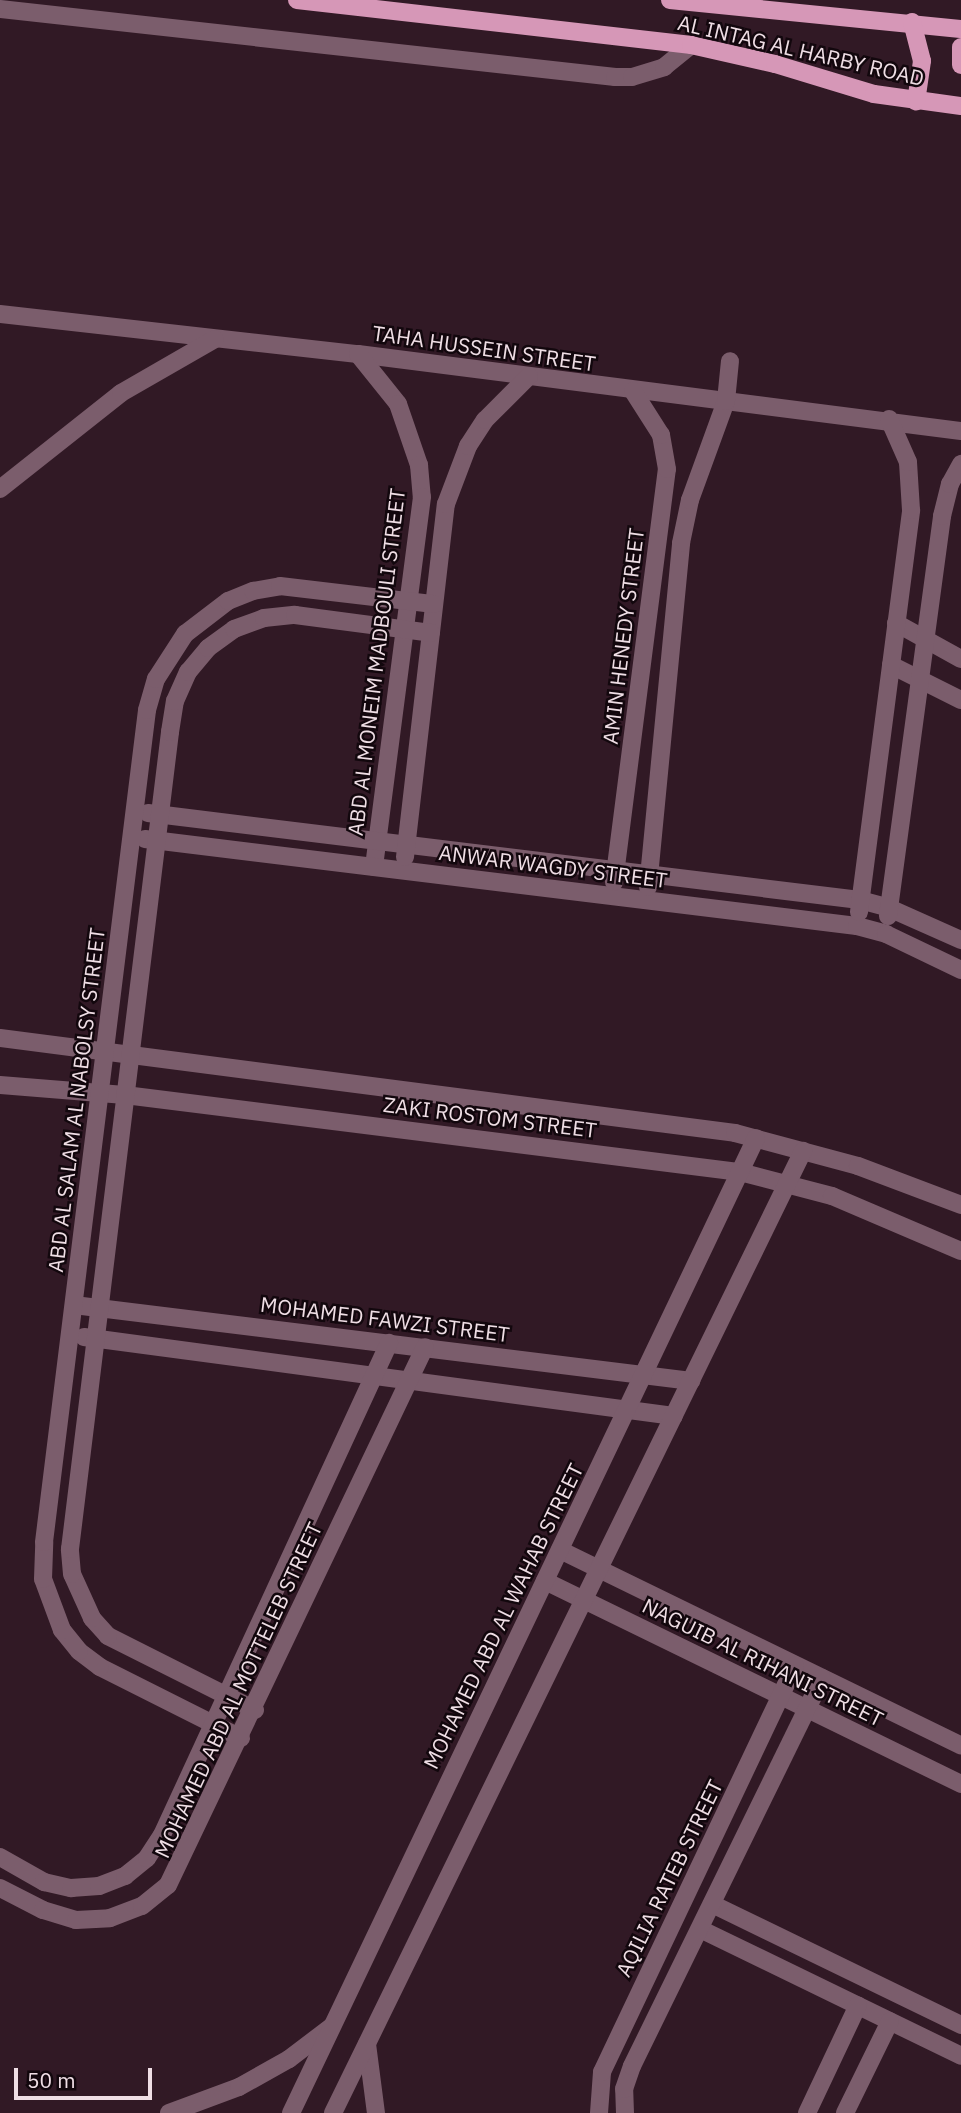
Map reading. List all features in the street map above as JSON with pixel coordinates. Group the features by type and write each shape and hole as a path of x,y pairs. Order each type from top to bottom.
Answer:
{"main road":[{"name":"AL INTAG AL HARBY ROAD","path":"297,0 691,45 916,102 961,106"},
{"name":"AL INTAG AL HARBY ROAD","path":"670,0 912,22 961,29"},
{"path":"912,22 922,61 916,102"},
{"path":"961,47 961,65"}],"street":[{"path":"0,9 615,77 632,77 664,67 691,45"},
{"name":"TAHA HUSSEIN STREET","path":"0,314 358,354 633,391 889,419 961,431"},
{"path":"0,489 121,393 215,339"},
{"name":"ABD AL MONEIM MADBOULI STREET","path":"358,354 398,404 419,465 422,497 374,867"},
{"path":"646,900 681,542 690,500 726,401 730,361"},
{"path":"403,871 446,504 455,474 485,420 529,376"},
{"name":"AMIN HENEDY STREET","path":"612,896 667,469 661,435 633,391"},
{"path":"857,926 911,494 905,455 889,419"},
{"path":"886,934 922,639 945,500 961,464"},
{"name":"ABD AL SALAM AL NABOLSY STREET","path":"241,1738 100,1667 79,1651 50,1606 43,1579 44,1542 147,710 156,679 168,655 205,616 253,591 279,586 434,604"},
{"path":"255,1710 128,1650 92,1618 80,1597 70,1549 175,701 188,672 208,648 234,629 264,618 295,615 431,633"},
{"path":"896,623 961,659"},
{"path":"891,665 961,700"},
{"name":"ANWAR WAGDY STREET","path":"135,811 860,900 889,908 961,940"},
{"name":"ANWAR WAGDY STREET","path":"131,837 857,926 886,934 961,970"},
{"name":"ZAKI ROSTOM STREET","path":"0,1038 756,1138 858,1166 961,1205"},
{"name":"ZAKI ROSTOM STREET","path":"0,1085 125,1095 740,1172 788,1182 854,1204 961,1251"},
{"name":"MOHAMED ABD AL WAHAB STREET","path":"291,2113 756,1138"},
{"path":"333,2113 803,1151"},
{"name":"MOHAMED FAWZI STREET","path":"74,1305 691,1381"},
{"path":"70,1335 674,1416"},
{"name":"MOHAMED ABD AL MOTTELEB STREET","path":"0,1857 44,1882 71,1888 99,1886 125,1876 147,1858 162,1835 389,1343"},
{"name":"MOHAMED ABD AL MOTTELEB STREET","path":"0,1888 43,1910 76,1920 110,1918 142,1906 168,1885 181,1866 425,1347"},
{"name":"NAGUIB AL RIHANI STREET","path":"560,1550 961,1746"},
{"name":"NAGUIB AL RIHANI STREET","path":"545,1581 961,1784"},
{"name":"AQILIA RATEB STREET","path":"599,2113 602,2072 795,1665"},
{"path":"625,2113 624,2089 632,2066 822,1678"},
{"path":"712,1904 961,2025"},
{"path":"700,1929 961,2056"},
{"path":"807,2113 858,2005"},
{"path":"845,2113 890,2021"},
{"path":"169,2113 239,2087 289,2059 333,2025"},
{"path":"367,2044 376,2113"}]}
